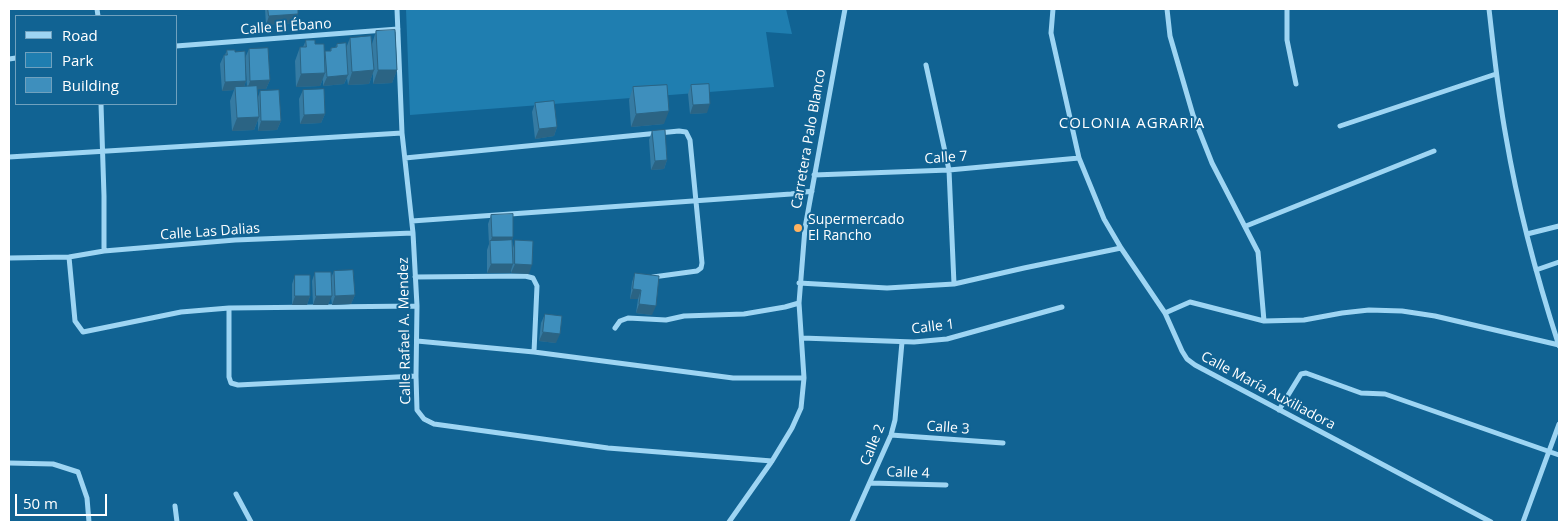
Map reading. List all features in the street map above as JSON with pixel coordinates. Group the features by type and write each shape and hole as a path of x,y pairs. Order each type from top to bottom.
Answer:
{"street":[{"name":"Calle Rafael A. Mendez","path":"397,9 402,133 414,233 417,306 417,410 424,419 434,424 608,448 772,461"},
{"name":"Carretera Palo Blanco","path":"729,522 772,461 792,428 801,408 804,378 799,283 805,228 845,9"},
{"name":"Calle María Auxiliadora","path":"1052,9 1051,33 1078,158 1104,219 1121,248 1165,313 1187,359 1195,365 1491,522"},
{"path":"1167,9 1170,36 1193,116 1212,163 1258,252 1264,321"},
{"path":"1287,9 1287,40 1296,84"},
{"path":"1489,9 1496,74 1513,176 1536,270 1559,346"},
{"name":"Calle El Ébano","path":"178,46 398,29"},
{"path":"926,65 949,170 954,284"},
{"path":"1340,126 1496,74"},
{"path":"101,105 104,251"},
{"path":"405,158 679,131 686,132 690,140 701,268 697,271 653,278"},
{"path":"9,157 402,133"},
{"path":"1246,226 1434,151"},
{"name":"Calle 7","path":"814,175 949,170 1078,158"},
{"path":"412,221 812,191"},
{"path":"1527,234 1559,226"},
{"name":"Calle Las Dalias","path":"9,258 70,257 104,251 235,240 414,233"},
{"path":"799,283 887,288 954,284 1042,263 1121,248"},
{"path":"70,257 74,321 83,332 181,312 229,308 417,306"},
{"path":"1536,270 1559,262"},
{"path":"415,277 525,276 533,278 537,286 534,352"},
{"path":"1165,313 1190,302 1264,321 1304,320 1369,310 1402,311 1436,316 1559,346"},
{"path":"615,328 620,321 628,318 666,320 684,316 744,314 799,303"},
{"name":"Calle 1","path":"802,338 902,342 947,338 1062,307"},
{"path":"229,308 229,377 231,383 238,385 416,376"},
{"path":"417,341 534,352 733,378 804,378"},
{"name":"Calle 2","path":"852,522 891,435 896,411 902,342"},
{"path":"1279,410 1301,374 1306,373 1361,393 1385,394 1559,455"},
{"path":"1523,522 1559,424"},
{"name":"Calle 3","path":"891,435 1003,443"},
{"path":"9,463 53,464 78,472 87,498 89,522"},
{"name":"Calle 4","path":"870,483 946,485"},
{"path":"236,494 251,522"},
{"path":"175,506 177,522"}],"green space":[{"path":"406,9 786,9 792,34 766,32 774,87 410,115"}],"building":[{"path":"268,9 298,9 298,14 269,16"},
{"path":"395,30 397,70 378,70 376,31"},
{"path":"371,36 374,70 352,72 350,38"},
{"path":"306,40 315,40 315,44 324,44 325,73 301,74 300,47 306,47"},
{"path":"346,43 348,75 327,77 325,51 331,51 331,48 337,47 337,44"},
{"path":"268,48 270,80 250,81 249,49"},
{"path":"227,50 235,50 235,52 245,51 246,81 225,82 224,55 227,55"},
{"path":"709,84 710,104 693,105 691,85"},
{"path":"667,85 669,111 636,114 633,87"},
{"path":"257,86 259,117 237,118 235,87"},
{"path":"324,89 325,114 304,115 303,90"},
{"path":"279,90 281,121 261,121 260,91"},
{"path":"554,101 557,127 539,129 535,103"},
{"path":"665,130 667,160 655,161 652,131"},
{"path":"513,214 513,237 492,237 491,215"},
{"path":"512,240 513,264 491,264 490,241"},
{"path":"515,240 533,241 532,265 515,264"},
{"path":"353,270 355,295 335,296 334,271"},
{"path":"315,272 331,272 332,296 316,296"},
{"path":"635,273 659,276 656,306 639,304 641,290 633,289"},
{"path":"295,275 310,275 310,296 295,296"},
{"path":"545,314 562,316 560,334 543,332"}],"place":[{"name":"Supermercado El Rancho","path":"798,228"}],"district":[{"name":"COLONIA AGRARIA","path":"1132,124"}]}
